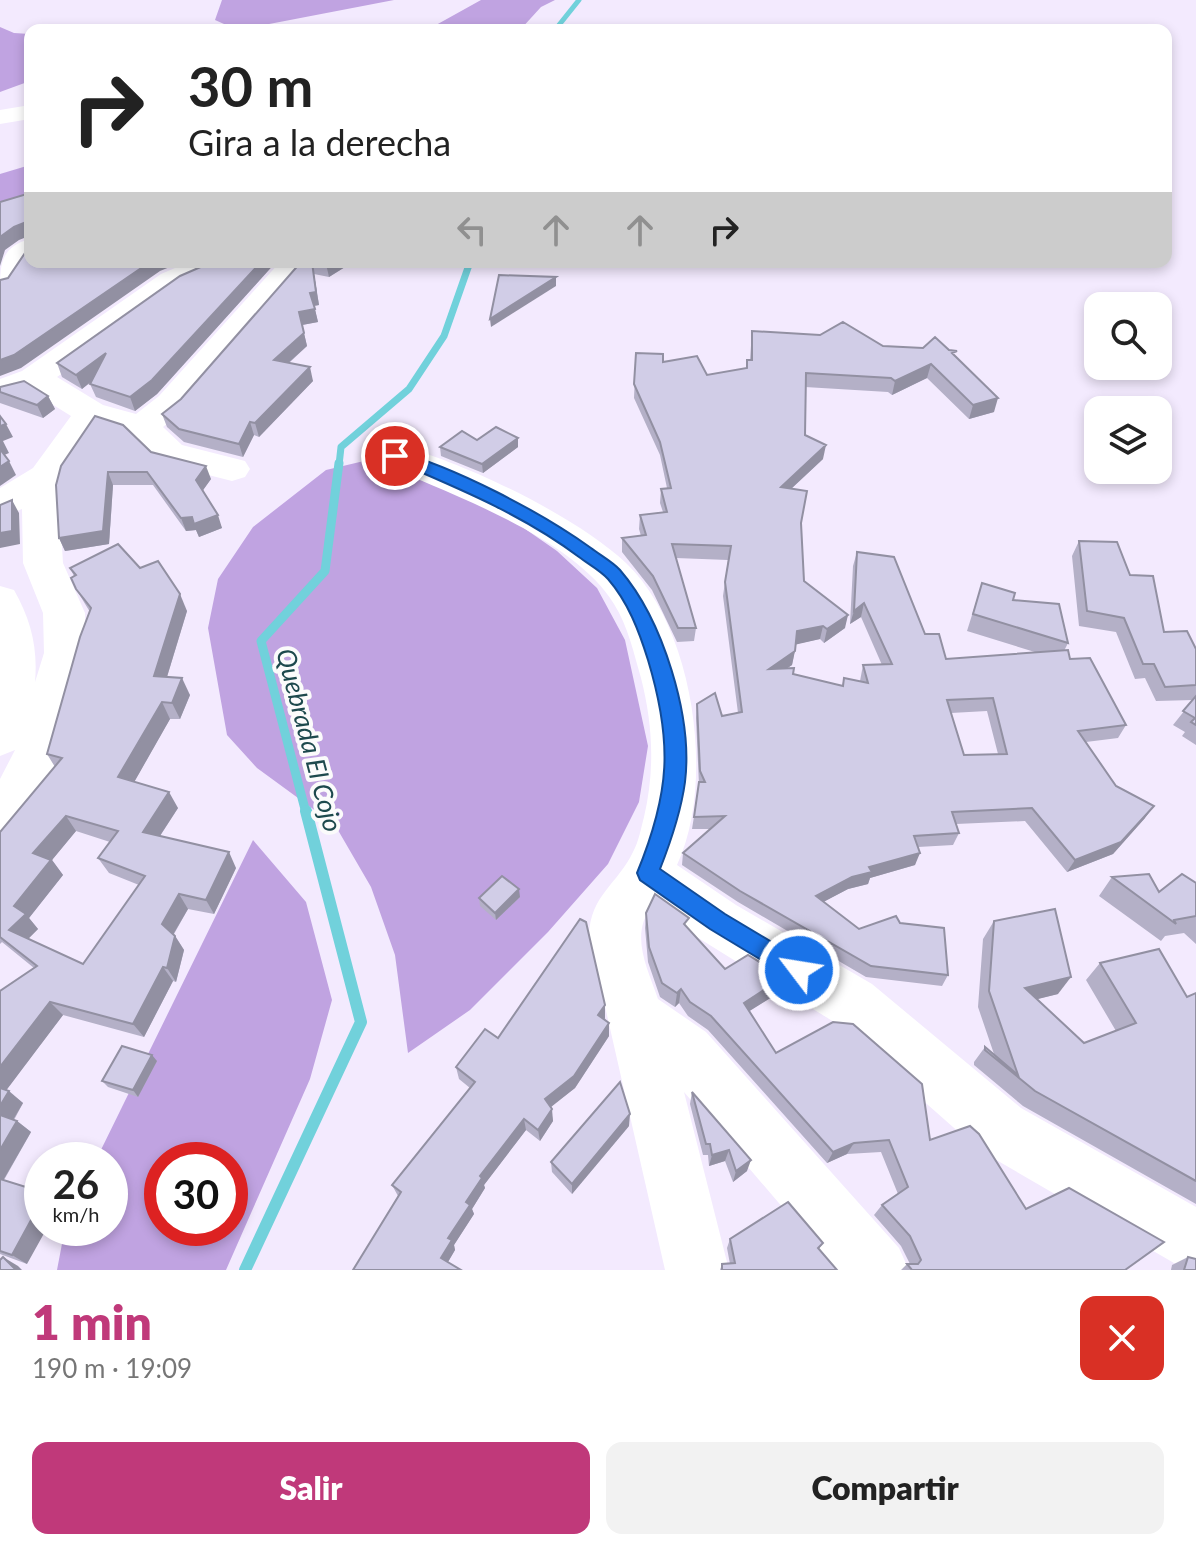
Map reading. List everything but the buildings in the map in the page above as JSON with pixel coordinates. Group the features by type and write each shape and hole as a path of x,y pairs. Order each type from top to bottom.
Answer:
{"street":[{"path":"0,117 24,113"},
{"path":"0,126 24,122"},
{"path":"0,283 16,251"},
{"path":"0,390 34,378 172,280 200,268"},
{"path":"142,427 171,403 245,322 279,268"},
{"path":"34,378 91,413 142,427 170,454 232,469"},
{"path":"0,820 34,765 65,653 64,613 43,563 40,498 46,477 91,413"},
{"path":"395,456 483,493 558,533 613,574 645,623 668,695 676,744 675,782 664,833 648,873 627,898 615,921 616,949 636,1017 697,1270"},
{"path":"0,505 46,477"},
{"path":"0,601 12,634 15,660 13,689 0,737"},
{"path":"648,873 718,922 853,1003 1000,1129 1196,1241"},
{"path":"636,1017 686,1052 877,1270"}],"shaded area":[{"path":"222,0 394,0 269,24 224,24 215,20"},
{"path":"481,0 555,0 541,7 525,24 438,24"},
{"path":"0,27 24,34 24,83 0,92"},
{"path":"24,167 24,206 0,214 0,174"},
{"path":"364,461 437,483 505,515 557,551 597,588 625,640 648,746 639,802 608,864 548,932 470,1010 408,1053 395,955 371,887 335,825 257,768 227,735 208,628 218,579 253,527 326,470"},
{"path":"253,840 306,902 332,1000 310,1079 248,1220 248,1142 144,1142 144,1246 237,1246 226,1270 57,1270 62,1246 128,1246 128,1142 105,1142"}],"waterway":[{"name":"Quebrada El Cojo","path":"560,24 579,0"},
{"name":"Quebrada El Cojo","path":"339,465 341,447 409,389 444,336 468,268"},
{"name":"Quebrada El Cojo","path":"306,813 261,641 325,571 339,463"},
{"name":"Quebrada El Cojo","path":"245,1270 361,1022 306,811"}],"route":[{"path":"395,456 483,493 558,533 613,574 645,623 668,695 676,744 675,782 664,833 648,873 718,922 799,970"}]}
